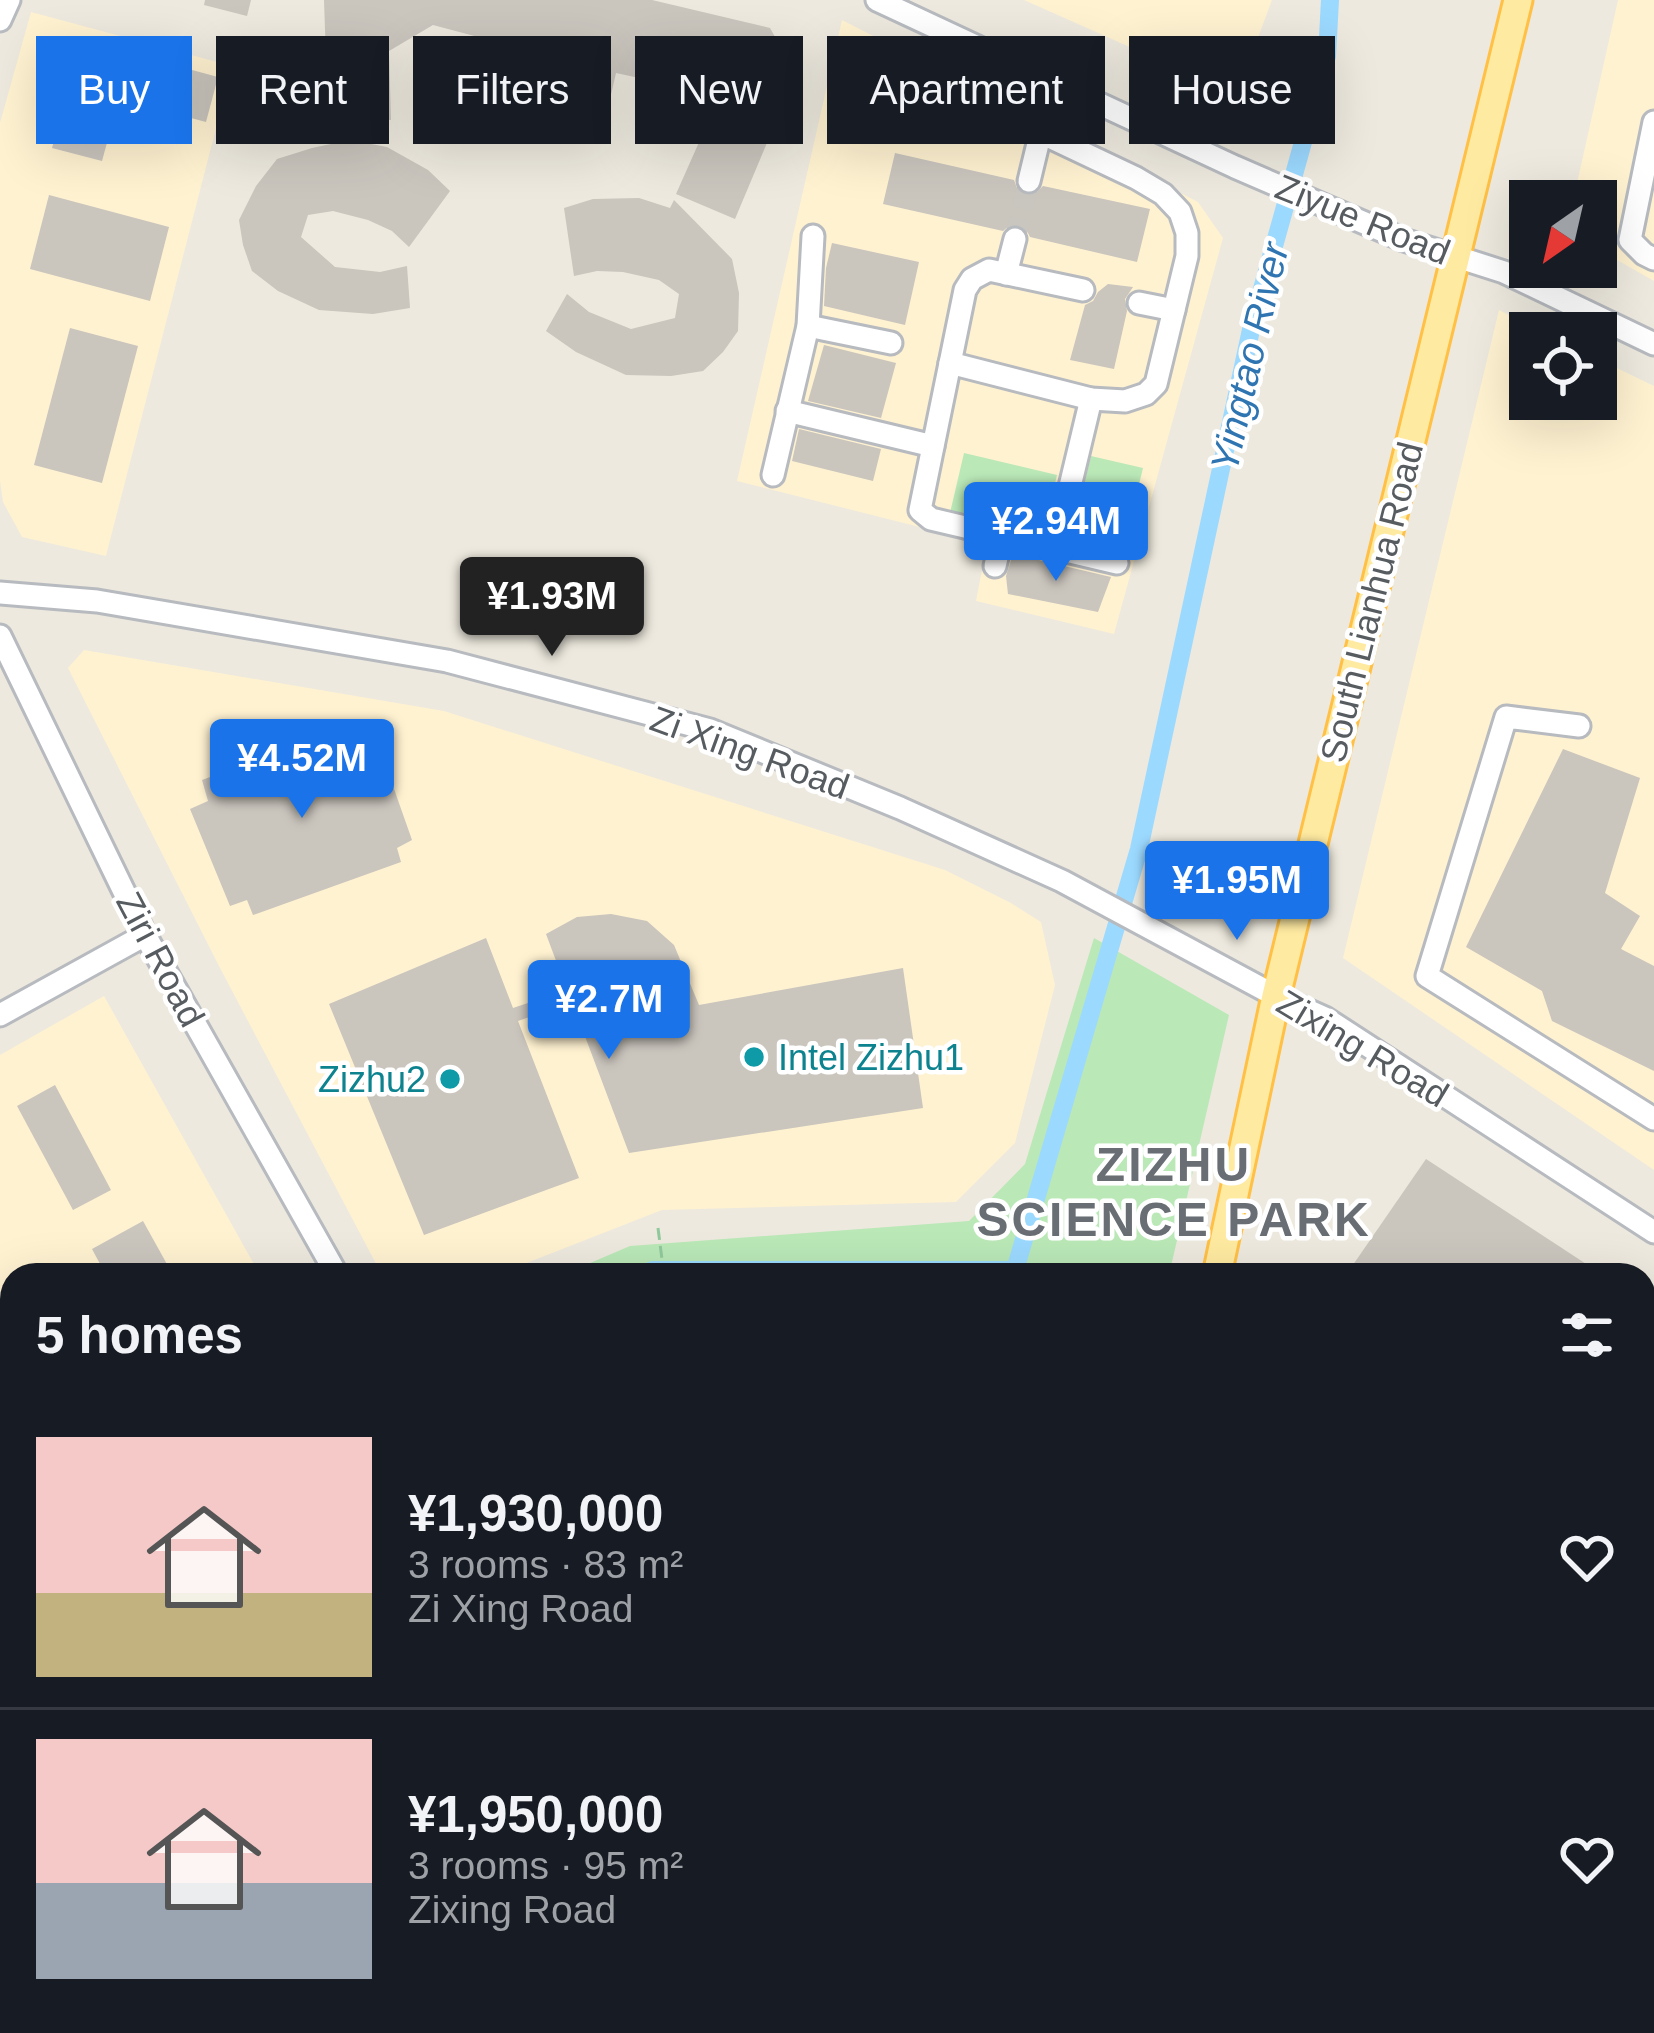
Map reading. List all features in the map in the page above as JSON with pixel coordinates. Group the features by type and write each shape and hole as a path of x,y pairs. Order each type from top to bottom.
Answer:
{"main road":[{"name":"South Lianhua Road","path":"1219,1263 1276,996 1518,0"}],"street":[{"path":"0,20 9,0"},
{"name":"Ziyue Road","path":"877,0 954,36"},
{"name":"Ziyue Road","path":"1105,107 1404,240 1504,272 1654,344"},
{"path":"1654,122 1630,240 1654,259"},
{"path":"1029,181 1038,144"},
{"path":"950,363 1091,399 1125,401 1146,394 1156,384 1187,256 1187,233 1180,212 1163,194 1067,144"},
{"path":"773,475 808,326 813,236"},
{"path":"1006,274 1015,239"},
{"path":"1083,290 989,270 965,290 920,511 931,519 1117,563"},
{"path":"1139,303 1174,310"},
{"path":"808,326 891,343"},
{"path":"1055,549 1091,399"},
{"path":"787,410 933,446"},
{"path":"995,566 1002,536"},
{"name":"Zi Xing Road","path":"0,593 97,601 447,661 688,724 900,808 1062,880"},
{"name":"Ziri Road","path":"0,636 146,935 330,1263"},
{"path":"1579,727 1506,717 1427,976 1654,1119"},
{"name":"Zixing Road","path":"1062,880 1325,1018 1654,1232"},
{"path":"0,1015 146,935"}],"path":[{"path":"658,1228 662,1263"}],"shaded area":[{"path":"1024,0 1272,0 1259,36 1129,36 1129,47"},
{"path":"1618,0 1654,0 1654,281 1617,260 1617,180 1578,180"},
{"path":"31,12 120,36 36,36 36,144 192,144 192,55 216,62 216,128 106,556 22,537 3,502 0,123"},
{"path":"842,20 873,36 838,36"},
{"path":"827,86 827,144 1085,144 1198,202 1223,238 1114,634 976,601 987,544 737,481"},
{"path":"1499,310 1509,315 1509,420 1617,420 1617,368 1654,386 1654,1170 1343,958"},
{"path":"84,650 444,711 945,870 1011,903 1041,922 1055,985 1015,1143 956,1202 662,1210 527,1263 376,1263 68,668"},
{"path":"104,996 253,1263 0,1263 0,1055"}],"green space":[{"path":"964,453 1057,475 1043,534 950,513"},
{"path":"1091,456 1143,468 1122,554 1070,541"},
{"path":"1094,938 1229,1015 1172,1263 590,1263 630,1246 969,1221 1025,1164"}],"building":[{"path":"205,0 251,0 247,16 204,5"},
{"path":"324,0 652,0 770,28 775,36 635,36 635,77 616,73 611,95 611,36 474,36 433,25 389,51 389,36 325,36"},
{"path":"192,70 216,76 206,122 192,118"},
{"path":"53,144 107,144 102,161 52,148"},
{"path":"331,144 387,147 428,170 450,191 409,247 392,231 368,220 333,211 308,215 301,237 335,267 380,272 407,266 410,308 373,314 319,310 278,291 252,271 239,220 277,159"},
{"path":"698,144 767,144 735,219 676,194"},
{"path":"895,153 1014,180 1018,191 1027,196 1043,186 1150,209 1137,262 1030,237 1018,224 1003,231 883,204"},
{"path":"49,195 169,227 150,301 30,269"},
{"path":"639,198 670,208 674,200 732,259 739,293 738,331 703,371 626,375 576,352 546,331 567,294 589,312 631,329 675,318 679,294 659,280 623,272 574,276 564,208 593,199"},
{"path":"832,243 919,262 905,325 824,306"},
{"path":"1108,284 1133,287 1125,299 1127,311 1114,369 1070,360 1085,305"},
{"path":"70,328 138,346 102,483 34,465"},
{"path":"824,345 896,363 881,418 808,401"},
{"path":"799,429 881,449 873,481 792,461"},
{"path":"1013,554 1111,577 1098,612 1008,594 1006,576"},
{"path":"350,725 355,741 375,735 412,840 397,848 401,862 253,915 247,900 230,906 190,809 208,801 202,780"},
{"path":"1563,749 1640,778 1605,893 1640,916 1621,949 1654,966 1654,1071 1552,1021 1542,991 1466,947"},
{"path":"611,914 647,921 674,945 699,1005 903,968 923,1108 629,1153 572,1002 518,1021 579,1178 424,1235 329,1004 486,938 513,1008 567,990 546,934 577,917"},
{"path":"55,1085 111,1190 73,1210 17,1106"},
{"path":"1426,1159 1585,1263 1354,1263"},
{"path":"143,1221 166,1263 100,1263 92,1249"}],"waterway":[{"name":"Yingtao River","path":"1017,1263 1139,849 1252,325 1327,56 1330,0"}],"tunnel":[{"path":"1015,239 1029,181"}],"place":[{"name":"Intel Zizhu1","path":"754,1057"},
{"name":"Zizhu2","path":"450,1079"}],"district":[{"name":"ZIZHU SCIENCE PARK","path":"1174,1192"}]}
